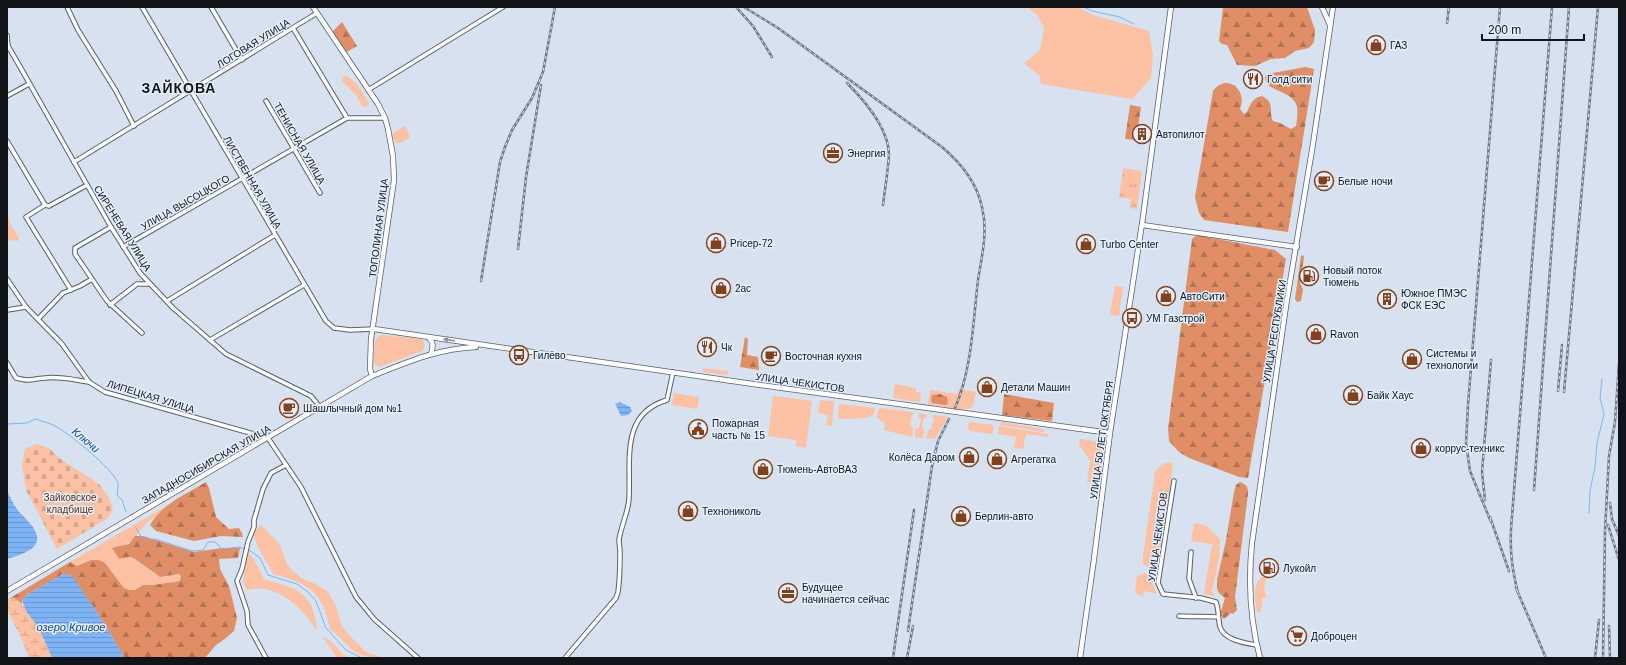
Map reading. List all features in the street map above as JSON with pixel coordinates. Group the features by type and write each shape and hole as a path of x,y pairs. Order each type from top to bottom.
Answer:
{"main road":[{"name":"ТОПОЛИНАЯ УЛИЦА","path":"313,7 368,90 384,118 388,129 393,156 394,180 374,329 371,339 370,369 372,376"},
{"name":"УЛИЦА 50 ЛЕТ ОКТЯБРЯ","path":"1080,658 1110,433 1142,224 1171,7"},
{"path":"1322,7 1330,25"},
{"name":"УЛИЦА РЕСПУБЛИКИ","path":"1260,658 1256,645 1249,585 1251,550 1286,306 1297,247 1333,7"},
{"path":"1142,224 1297,247"},
{"path":"374,329 488,346"},
{"path":"429,338 433,342 431,354"},
{"name":"УЛИЦА ЧЕКИСТОВ","path":"488,346 760,386 1110,433"},
{"name":"ЗАПАДНОСИБИРСКАЯ УЛИЦА","path":"7,591 372,376 400,364 431,354 469,347 488,346"}],"street":[{"path":"67,7 78,30 116,91 134,126"},
{"name":"ЛИСТВЕННАЯ УЛИЦА","path":"142,7 326,321 334,328 350,330 374,329"},
{"path":"210,7 242,60"},
{"path":"368,90 503,7"},
{"name":"ЛОГОВАЯ УЛИЦА","path":"74,162 317,13"},
{"path":"293,28 347,118"},
{"name":"СИРЕНЕВАЯ УЛИЦА","path":"7,35 8,46 29,84 111,227 140,273 167,301 226,354 312,396 320,407"},
{"path":"7,96 29,84"},
{"name":"ТЕНИСНАЯ УЛИЦА","path":"266,101 295,148 320,193"},
{"name":"УЛИЦА ВЫСОЦКОГО","path":"123,247 347,118 384,118"},
{"path":"7,142 45,205"},
{"path":"71,290 26,217 45,205 49,206 87,185"},
{"path":"111,227 75,248 75,254 110,305 142,333"},
{"path":"167,301 275,235"},
{"name":"ЛИПЕЦКАЯ УЛИЦА","path":"7,279 26,307 62,344 89,382 105,392 268,438"},
{"path":"38,319 63,293 92,279"},
{"path":"110,305 137,284 150,284"},
{"path":"210,340 304,284"},
{"path":"7,310 26,307"},
{"path":"7,363 16,378 30,381 45,378 68,378 89,382"},
{"path":"565,658 616,598 619,588 619,539 629,500 630,440 636,423 641,415 656,403 667,400 673,372"},
{"path":"268,438 301,487 356,597 374,619 418,658"},
{"path":"266,658 248,625 247,611 237,581 242,569 248,542 254,527 254,520 264,489 271,473 286,465"},
{"name":"УЛИЦА ЧЕКИСТОВ","path":"1174,481 1158,582 1163,594 1196,598"},
{"path":"1191,552 1189,579 1196,598 1216,602 1218,607 1220,628 1224,634 1246,644 1256,645"},
{"path":"1179,616 1193,618 1198,616 1218,617"}],"green space":[{"path":"1028,7 1077,7 1093,15 1149,31 1153,56 1151,78 1132,99 1041,84 1040,76 1024,63 1040,50 1044,28 1037,15"},
{"path":"1223,7 1307,7 1315,30 1314,42 1309,48 1295,51 1285,58 1271,59 1255,66 1237,65 1227,45 1222,44 1219,41"},
{"path":"342,22 357,46 345,53 332,32"},
{"path":"1305,67 1314,69 1288,232 1204,220 1199,213 1195,197 1213,91 1224,83 1230,83 1235,86 1239,90 1241,96 1242,102 1240,109 1244,114 1256,98 1262,96 1269,102 1273,121 1291,129 1296,126 1297,121 1297,107 1294,101 1285,94 1269,86 1265,77 1268,74"},
{"path":"346,75 357,84 369,103 367,107 362,106 356,95 342,81 343,77"},
{"path":"1130,105 1141,107 1136,140 1125,139"},
{"path":"405,126 410,137 400,143 396,143 392,135 393,133"},
{"path":"1123,168 1142,171 1137,209 1130,208 1131,199 1119,197"},
{"path":"7,214 11,225 19,238 18,241 7,240"},
{"path":"1197,235 1275,250 1286,259 1248,478 1239,477 1189,458 1179,452 1169,441 1168,429 1192,239"},
{"path":"1303,255 1304,257 1300,284 1303,289 1301,301 1297,302 1295,299 1301,256"},
{"path":"1115,286 1123,287 1119,316 1110,315"},
{"path":"381,335 422,339 425,346 422,351 379,367 374,363 375,340"},
{"path":"745,337 748,339 747,355 758,357 759,370 740,367"},
{"path":"703,368 728,371 728,374 704,372 702,371"},
{"path":"895,384 916,388 916,392 921,393 920,402 893,398"},
{"path":"959,389 976,392 973,407 963,410 928,404 930,390 957,394"},
{"path":"674,393 699,397 697,409 672,405"},
{"path":"940,394 947,397 948,404 932,403 932,395"},
{"path":"1004,394 1054,403 1052,421 1002,415"},
{"path":"773,396 812,401 806,448 796,446 796,440 768,436"},
{"path":"820,400 834,401 832,426 826,425 828,415 818,413"},
{"path":"840,404 875,409 873,415 869,417 840,419 838,417"},
{"path":"880,408 914,413 911,418 910,426 913,428 912,437 884,430 885,423 877,417 878,410"},
{"path":"921,413 927,415 926,418 924,418 922,427 924,430 923,438 915,437 915,429 919,428 921,419 918,417"},
{"path":"932,416 948,417 935,439 926,438 928,431 931,429 934,419"},
{"path":"969,422 994,425 992,434 970,431 968,428"},
{"path":"1001,422 1044,429 1044,432 1000,425"},
{"path":"999,426 1048,434 1048,437 1026,434 1023,449 1014,448 1016,437 998,434"},
{"path":"1080,439 1095,441 1102,451 1098,481 1095,483 1087,482 1090,461 1079,444"},
{"name":"Зайковское кладбище","path":"37,444 50,449 59,458 99,484 109,498 113,509 108,518 57,549 26,490 22,465 25,449"},
{"path":"1169,462 1173,467 1156,572 1143,564 1143,556 1155,472 1161,465"},
{"path":"206,482 209,488 216,517 229,529 239,528 243,537 221,536 194,541 156,531 150,525 168,505"},
{"path":"1240,482 1247,486 1248,494 1235,597 1237,610 1224,619 1221,616 1221,611 1225,598 1217,589 1217,580 1226,540 1234,492 1236,485"},
{"path":"168,505 154,518 148,521 132,541 123,546 112,548 119,559 131,557 156,575 163,577 179,574 181,576 180,581 143,585 135,590 129,591 124,588 105,563 99,560 91,560 77,566 70,562"},
{"path":"1197,523 1206,526 1220,539 1219,558 1212,591 1215,596 1204,594 1212,544 1191,541 1194,524"},
{"path":"261,525 279,543 287,564 293,571 303,579 314,583 328,592 335,604 342,626 348,634 366,652 383,658 358,654 330,629 323,606 318,597 312,591 295,581 273,574 259,549 253,533"},
{"path":"135,536 143,536 194,552 222,548 240,548 238,558 219,559 220,569 229,586 237,618 234,631 216,645 205,658 125,658 95,609 69,574 63,574 28,594 22,600 22,604 14,598 7,600 70,562 77,566 91,560 99,560 105,563 124,588 129,590 135,590 143,585 180,581 181,576 179,574 160,577 131,557 119,559 112,548 129,544"},
{"path":"248,552 255,561 264,579 295,590 308,600 315,618 317,631 296,606 278,593 258,589 247,590 243,581"},
{"path":"1145,573 1148,575 1157,594 1144,591 1143,597 1135,593 1137,576"},
{"path":"1267,575 1264,586 1266,598 1262,598 1260,612 1257,612 1255,596 1256,585 1262,577"},
{"path":"14,598 22,604 39,628 52,658 29,658 7,609 7,600"},
{"path":"322,636 332,642 348,658 337,658"}],"water":[{"path":"620,402 630,407 632,411 628,415 621,416 615,404"},
{"path":"7,491 16,508 32,526 37,536 37,541 35,545 27,552 7,559"},
{"name":"озеро Кривое","path":"63,574 69,574 73,577 95,609 125,658 52,658 39,628 26,611 22,600 28,594"}],"waterway":[{"path":"1084,7 1092,11 1120,17 1134,24"},
{"path":"1589,513 1590,491 1595,467 1597,443 1604,414 1600,398 1602,379"},
{"name":"Ключи","path":"7,424 27,423 35,419 53,425 69,435 99,460 114,476 118,483 117,495 122,500 126,512"},
{"name":"Ключи","path":"136,528 142,538 146,540 155,539 192,551 203,550 208,542 215,542 222,549 239,547 244,549"},
{"name":"Ключи","path":"249,550 260,558 268,575 297,584 308,592 316,601 326,628 346,650 362,658"}],"railway":[{"path":"481,281 500,162 512,130 532,98 543,72 555,7"},
{"path":"736,7 753,26 772,57"},
{"path":"744,7 778,28 942,147 956,160 972,182 980,198 984,216 984,244 968,362 961,393 955,408"},
{"path":"1447,23 1449,7"},
{"path":"1491,522 1470,471 1466,443 1500,7"},
{"path":"1518,593 1512,561 1511,529 1552,7"},
{"path":"1534,490 1569,7"},
{"path":"1564,392 1598,7"},
{"path":"847,83 875,116 885,135 888,145 889,161 883,205"},
{"path":"518,249 526,177 541,85"},
{"path":"1558,391 1562,345"},
{"path":"1485,500 1482,472 1491,360"},
{"path":"1603,658 1605,531 1609,456 1615,422 1619,363"},
{"path":"908,631 932,466 938,441 949,419"},
{"path":"1610,503 1612,519 1619,536"},
{"path":"893,658 914,510"},
{"path":"1490,517 1509,571"},
{"path":"1608,525 1619,560"},
{"path":"1516,588 1546,658"},
{"path":"1595,658 1599,620"},
{"path":"907,658 913,626"},
{"path":"1609,626 1610,658"}],"place":[{"name":"ГАЗ","path":"1376,45"},
{"name":"Голд сити","path":"1253,79"},
{"name":"Автопилот","path":"1142,134"},
{"name":"Энергия","path":"833,153"},
{"name":"Белые ночи","path":"1324,181"},
{"name":"Pricep-72","path":"716,243"},
{"name":"Turbo Center","path":"1086,244"},
{"name":"Новый поток Тюмень","path":"1309,276"},
{"name":"2ас","path":"721,288"},
{"name":"АвтоСити","path":"1166,296"},
{"name":"Южное ПМЭС ФСК ЕЭС","path":"1387,299"},
{"name":"УМ Газстрой","path":"1132,318"},
{"name":"Ravon","path":"1316,334"},
{"name":"Чк","path":"707,347"},
{"name":"Гилёво","path":"519,355"},
{"name":"Восточная кухня","path":"771,356"},
{"name":"Системы и технологии","path":"1412,359"},
{"name":"Детали Машин","path":"987,387"},
{"name":"Байк Хаус","path":"1353,395"},
{"name":"Шашлычный дом №1","path":"289,408"},
{"name":"Пожарная часть № 15","path":"698,429"},
{"name":"коррус-техникс","path":"1421,448"},
{"name":"Колёса Даром","path":"969,457"},
{"name":"Агрегатка","path":"997,459"},
{"name":"Тюмень-АвтоВАЗ","path":"763,469"},
{"name":"Технониколь","path":"688,511"},
{"name":"Берлин-авто","path":"961,516"},
{"name":"Лукойл","path":"1269,568"},
{"name":"Будущее начинается сейчас","path":"788,593"},
{"name":"Доброцен","path":"1297,636"}],"district":[{"name":"ЗАЙКОВА","path":"179,88"}]}
